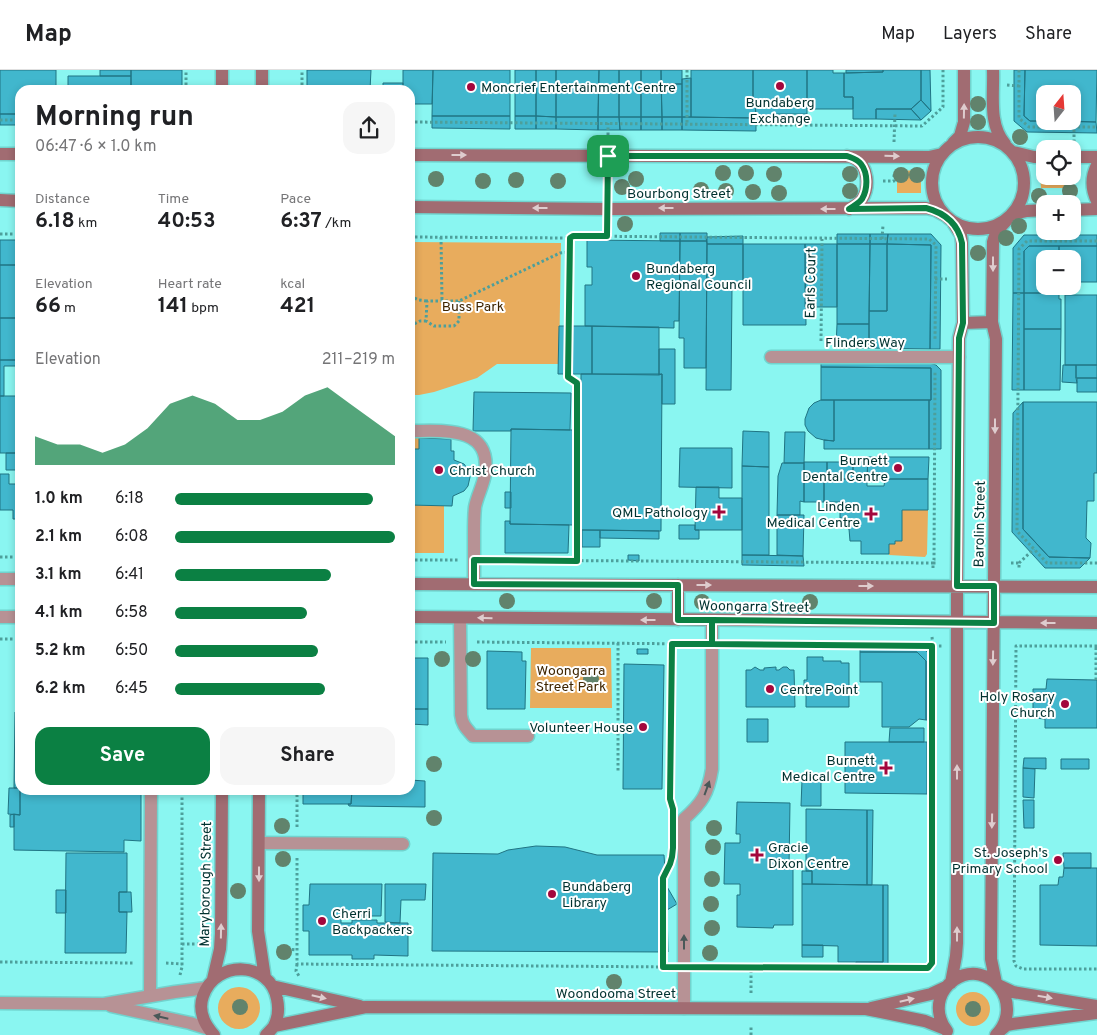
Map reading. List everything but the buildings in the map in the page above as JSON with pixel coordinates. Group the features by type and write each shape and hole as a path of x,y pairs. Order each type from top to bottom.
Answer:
{"main road":[{"path":"222,70 222,85"},
{"path":"262,70 262,85"},
{"path":"964,70 964,122 960,136 946,150 935,166 932,179 933,192 938,205 949,218 965,227 980,229 994,227 1010,217 1027,211 1036,210"},
{"path":"993,70 994,121 999,136 1020,163 1024,176 1024,190 1020,203 1010,217"},
{"path":"415,155 929,157 946,150 960,140 984,137 996,140 1024,155 1036,156"},
{"path":"1081,152 1097,157"},
{"path":"0,154 15,154"},
{"path":"847,156 860,163 865,171 866,178 865,191 862,198 849,209"},
{"path":"1097,165 1093,174 1092,187 1097,201"},
{"path":"0,200 15,200"},
{"name":"Bourbong Street","path":"415,207 607,209 926,208 935,210 949,218"},
{"path":"1081,210 1097,210"},
{"name":"Barolin Street","path":"997,1034 1008,1012 1007,1002 1004,993 997,984 991,959 996,339 992,322 993,242 999,228 1010,217"},
{"name":"Barolin Street","path":"948,1033 941,1021 939,1003 941,994 948,985 956,956 957,943 959,338 963,323 962,243 960,235 949,218"},
{"path":"963,323 992,322"},
{"name":"Woongarra Street","path":"415,584 1097,587"},
{"path":"678,585 678,620"},
{"name":"Woongarra Street","path":"415,617 1097,623"},
{"name":"Maryborough Street","path":"211,1032 201,1009 202,998 210,983 220,949 222,795"},
{"path":"259,795 258,931 269,982 277,995 279,1006 278,1016 270,1030"},
{"name":"Woondooma Street","path":"210,983 223,972 245,969 256,972 269,982 366,1007"},
{"name":"Woondooma Street","path":"866,1009 931,994 959,977 968,974 978,974 997,984"},
{"path":"997,984 1013,992 1097,1006"},
{"name":"Woondooma Street","path":"270,1030 366,1007 684,1008 866,1009 926,1021 936,1024 948,1033"},
{"path":"997,1034 1007,1025 1097,1013"}],"street":[{"name":"Flinders Way","path":"771,357 959,357"},
{"path":"415,431 451,431 462,433 472,438 479,444 482,450 485,458 485,468 483,483 475,506 474,584"},
{"path":"0,579 15,579"},
{"path":"0,617 15,617"},
{"path":"460,618 461,715 465,727 473,736 528,736"},
{"path":"684,1008 684,820 703,800 708,789 712,769 712,620"},
{"path":"150,996 151,795"},
{"path":"259,843 403,844"},
{"path":"0,1003 104,1004 210,983"},
{"path":"104,1004 190,1024 211,1032"}],"path":[{"path":"186,70 186,85"},
{"path":"302,70 302,85"},
{"path":"687,70 687,124"},
{"path":"415,122 922,126 943,107 943,70"},
{"path":"1020,70 1019,118 1029,127 1036,127"},
{"path":"894,113 894,119"},
{"path":"0,120 15,120"},
{"path":"607,236 608,124"},
{"path":"1081,127 1097,127"},
{"path":"0,234 15,234"},
{"path":"415,237 570,238 573,236 607,236 929,240 936,245 935,563 932,568"},
{"path":"441,237 442,301"},
{"path":"570,238 568,377 577,383 577,561"},
{"name":"Earls Court","path":"821,357 822,239"},
{"path":"1097,241 1027,241 1019,249 1018,531 1047,563 1097,563"},
{"path":"415,298 427,301 459,301 560,253 570,252"},
{"path":"426,321 427,301"},
{"path":"415,324 426,321 434,326 454,326 458,321 459,301"},
{"path":"1011,563 1019,563 1034,549"},
{"path":"0,557 15,558"},
{"path":"415,560 935,563"},
{"path":"1019,563 1019,569"},
{"path":"297,795 296,964 928,968 932,963 932,637"},
{"path":"0,639 15,639"},
{"path":"1018,640 1018,646 1016,646 1014,964 1023,969 1097,969"},
{"path":"415,642 945,646"},
{"path":"618,643 618,771"},
{"path":"672,644 670,799 673,814"},
{"path":"1018,646 1096,646 1096,680"},
{"path":"663,967 663,878 668,870"},
{"path":"182,944 205,944"},
{"path":"271,947 296,950"},
{"path":"178,980 182,964"},
{"path":"751,967 751,993"},
{"path":"751,1024 751,1035"}],"green space":[{"path":"921,170 921,193 897,193 897,171"},
{"path":"1041,185 1065,185 1065,188 1041,188"},
{"name":"Buss Park","path":"415,242 561,243 559,364 497,364 477,378 415,395"},
{"path":"415,438 419,438 419,449 415,449"},
{"path":"415,505 444,506 444,553 415,553"},
{"path":"902,510 928,510 927,554 925,557 889,555 889,544 895,544 895,541 902,541"},
{"name":"Woongarra Street Park","path":"531,648 611,648 612,708 530,708"},
{"path":"243,987 251,990 257,996 260,1008 257,1020 251,1026 235,1029 227,1026 221,1020 218,1004 221,996 227,990"},
{"path":"973,992 980,993 985,997 989,1002 989,1016 985,1021 980,1025 973,1026 966,1025 961,1021 957,1016 956,1009 957,1002 961,997 966,993"}],"place":[{"name":"Bundaberg Exchange","path":"780,86"},
{"name":"Moncrief Entertainment Centre","path":"471,87"},
{"name":"Bundaberg Regional Council","path":"636,276"},
{"name":"Burnett Dental Centre","path":"898,468"},
{"name":"Christ Church","path":"439,470"},
{"name":"QML Pathology","path":"719,512"},
{"name":"Linden Medical Centre","path":"871,514"},
{"name":"Centre Point","path":"770,689"},
{"name":"Holy Rosary Church","path":"1065,704"},
{"name":"Volunteer House","path":"643,727"},
{"name":"Burnett Medical Centre","path":"886,768"},
{"name":"Gracie Dixon Centre","path":"757,855"},
{"name":"St. Joseph's Primary School","path":"1058,860"},
{"name":"Bundaberg Library","path":"552,894"},
{"name":"Cherri Backpackers","path":"322,921"}],"route":[{"path":"608,156 607,236 573,236 570,238 568,377 577,383 577,561 474,560 474,584 678,585 678,620 712,620 712,644 932,646 932,963 928,968 663,967 663,878 668,870 673,848 673,809 670,799 672,644 712,644 712,620 994,623 994,586 957,586 959,338 963,323 962,243 960,235 952,221 935,210 926,208 849,209 862,198 865,191 866,178 865,171 860,163 847,156 608,156"}]}
